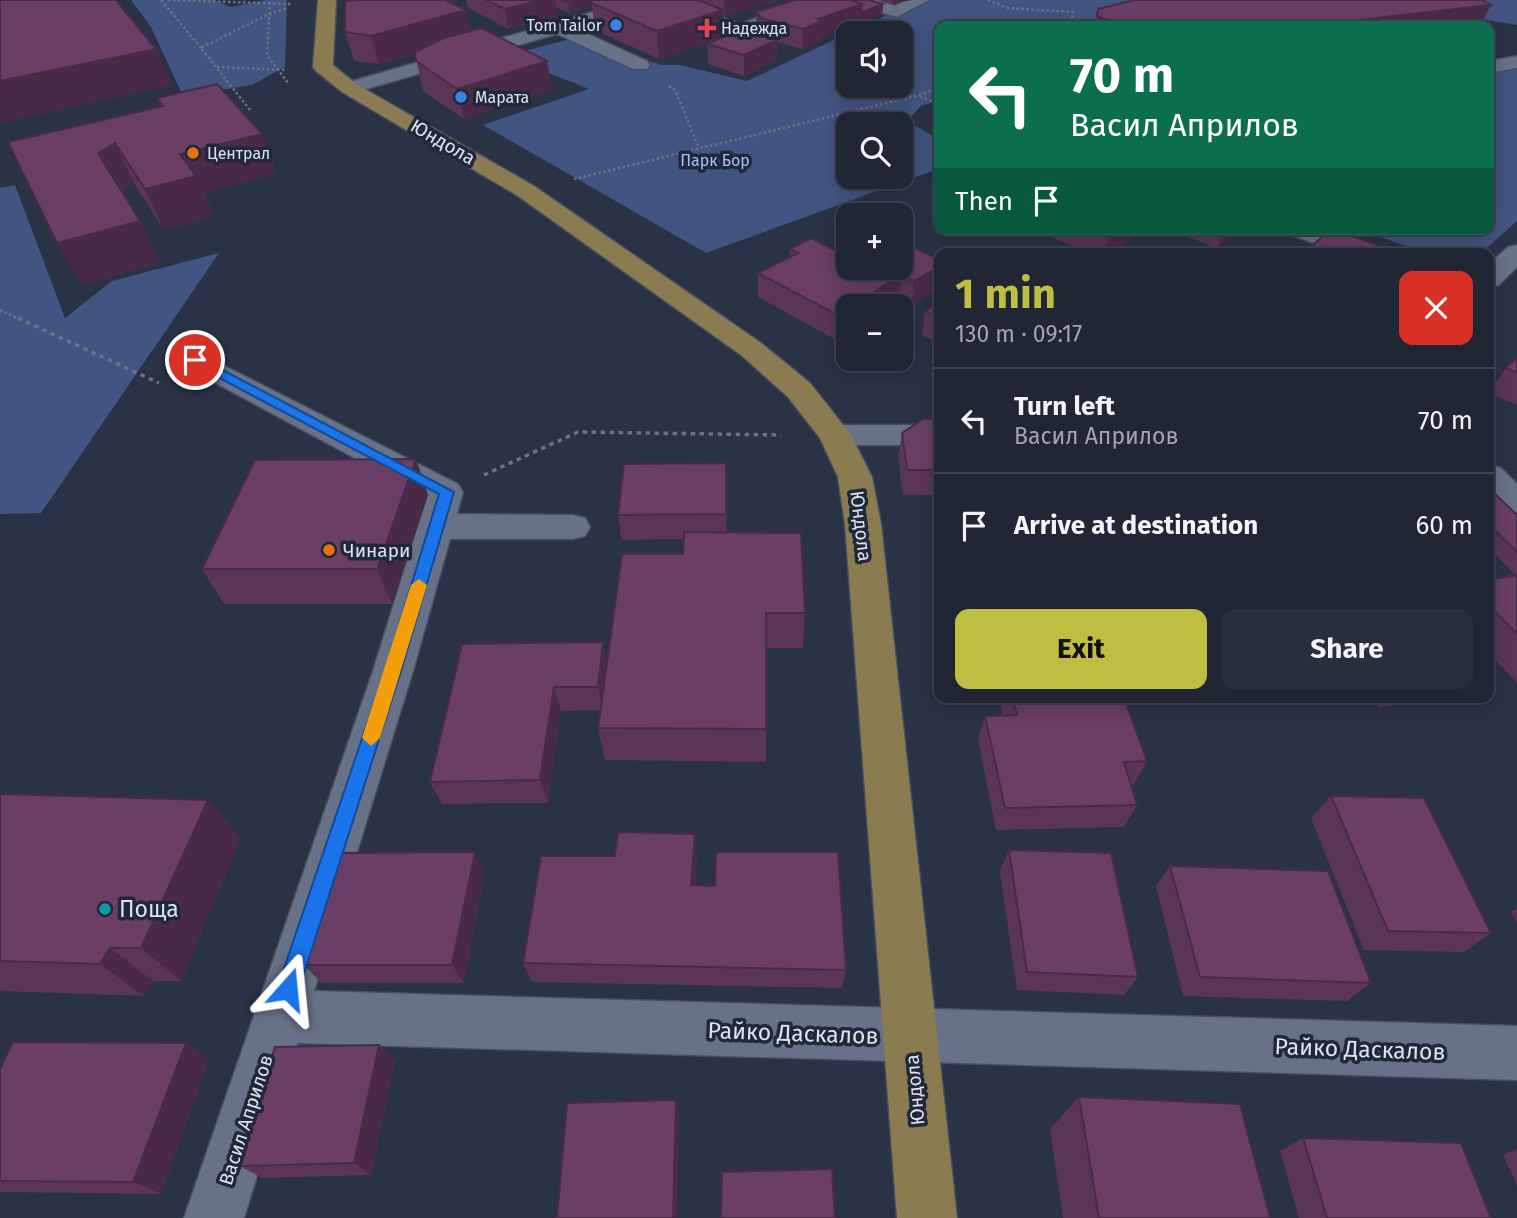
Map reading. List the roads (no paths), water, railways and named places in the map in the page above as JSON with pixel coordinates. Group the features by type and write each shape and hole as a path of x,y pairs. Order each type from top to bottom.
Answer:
{"main road":[{"name":"Юндола","path":"327,0 323,67 349,88 526,191 751,349 799,390 835,435 855,477 863,524 927,1218"}],"street":[{"path":"349,88 653,0"},
{"path":"664,0 740,30 822,0"},
{"path":"858,0 897,12 920,0"},
{"path":"557,27 640,65"},
{"path":"1494,66 1517,62"},
{"path":"1315,235 1351,248"},
{"path":"1494,274 1517,253"},
{"name":"Васил Априлов","path":"195,360 446,492 393,671 214,1218"},
{"path":"835,435 934,435"},
{"path":"1494,481 1517,504"},
{"path":"436,526 572,527"},
{"name":"Райко Даскалов","path":"279,1016 910,1037 1517,1053"}],"place":[{"name":"Tom Tailor","path":"616,25"},
{"name":"Надежда","path":"707,28"},
{"name":"Марата","path":"461,97"},
{"name":"Централ","path":"193,153"},
{"name":"Чинари","path":"329,550"},
{"name":"Поща","path":"105,909"}],"park label":[{"name":"Парк Бор","path":"715,160"}]}
